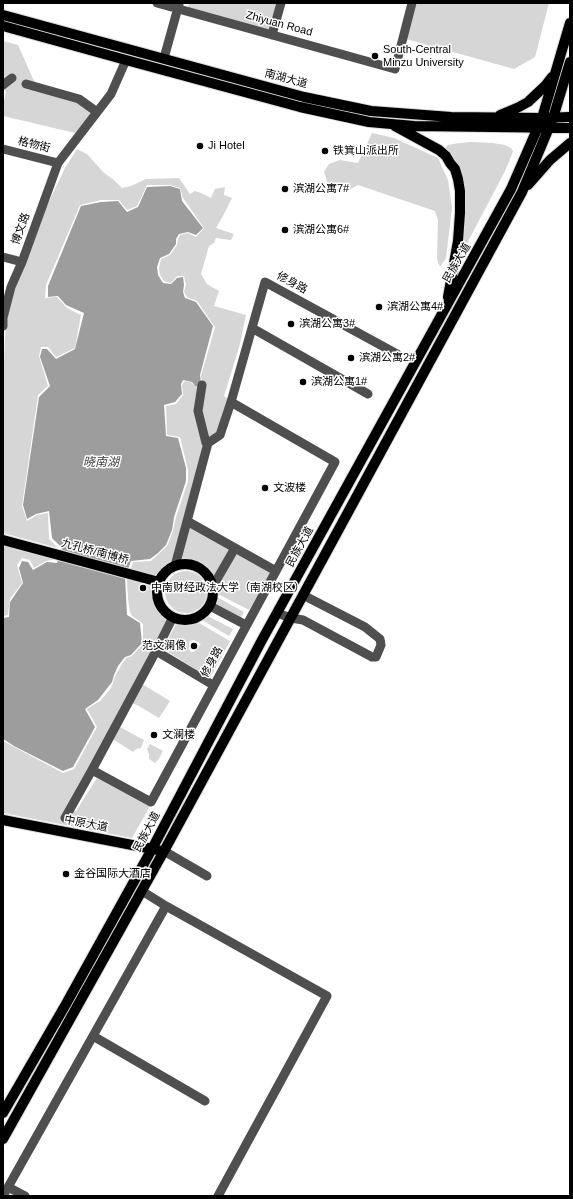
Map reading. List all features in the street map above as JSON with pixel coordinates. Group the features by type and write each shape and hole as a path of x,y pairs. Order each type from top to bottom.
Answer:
{"main road":[{"name":"南湖大道","path":"3,15 304,97 371,112 451,117 570,117"},
{"name":"民族大道","path":"3,1113 6,1102 66,1004 152,849 277,613 511,189 542,118 570,23"},
{"name":"南湖大道","path":"3,26 126,60 332,114 369,122 392,124 570,128"},
{"name":"民族大道","path":"3,1139 164,851 522,192 553,118 570,63"},
{"path":"494,117 528,102 545,86 555,73"},
{"path":"392,124 439,150 446,156 455,169 460,191 460,213 458,241 447,304"},
{"path":"522,192 550,160 570,143"},
{"name":"九孔桥/南博桥","path":"3,540 159,582"},
{"path":"187,564 200,568 209,577 213,586 213,596 210,606 205,613 190,620 182,620 173,617 164,610 159,602 157,593 159,582 169,569 175,566 187,564"},
{"name":"中原大道","path":"3,820 164,851"}],"street":[{"name":"Zhiyuan Road","path":"157,3 178,6 272,35 395,69 412,3"},
{"path":"272,35 281,3"},
{"path":"164,58 178,6"},
{"name":"博文路","path":"3,326 3,318 11,287 22,262 58,163 111,94 126,60"},
{"path":"3,85 12,78"},
{"path":"26,84 79,99 97,112"},
{"name":"格物街","path":"3,149 58,163"},
{"path":"3,257 22,262"},
{"name":"修身路","path":"175,566 208,443 220,435 231,402 265,282 396,354"},
{"path":"252,328 368,394"},
{"path":"202,385 198,411 206,443"},
{"name":"修身路","path":"92,770 151,802 335,462 231,402"},
{"path":"188,521 276,571"},
{"path":"213,586 235,548"},
{"path":"277,613 303,620 372,657 376,657 381,645 380,640 365,627 303,595"},
{"path":"210,606 246,625"},
{"path":"65,818 173,617"},
{"path":"156,651 213,685"},
{"path":"164,851 207,876"},
{"path":"142,890 166,906 327,996 218,1196"},
{"path":"3,1196 166,906"},
{"path":"93,1036 205,1101"},
{"path":"8,1187 25,1196"}],"shaded area":[{"path":"189,3 278,3 270,31 188,8"},
{"path":"416,3 549,3 535,57 514,69 406,39"},
{"path":"3,41 18,45 38,90 79,99 98,111 75,133 3,116 6,91 3,90"},
{"path":"372,133 394,138 438,158 448,180 452,208 446,258 440,267 437,259 438,220 435,211 358,185 349,190 328,184 324,172 329,164 340,160 358,163"},
{"path":"472,142 505,145 513,151 505,171 462,253 460,251 466,213 463,178 451,155 446,149 447,145"},
{"path":"77,149 87,154 104,173 122,188 131,186 146,179 179,178 190,194 195,191 211,198 215,189 225,187 224,195 232,198 216,228 234,234 231,240 216,238 214,243 209,246 201,274 207,284 219,291 214,306 246,315 240,344 224,396 230,400 219,432 206,443 173,562 162,568 157,576 131,569 133,562 151,561 167,546 188,481 188,470 180,437 167,435 166,406 176,404 183,395 182,385 185,381 191,382 197,388 202,382 201,376 215,327 197,301 187,297 184,292 186,285 184,276 177,276 171,283 164,281 160,275 159,268 161,259 170,255 177,245 180,235 188,233 196,237 204,228 183,198 180,188 170,185 147,185 137,206 127,210 119,200 101,200 80,205 46,285 45,298 57,297 67,308 81,315 75,348 56,357 48,347 41,347 39,356 48,386 38,395 22,506 27,521 37,515 48,513 49,539 58,548 3,533 3,384 6,317 14,288 41,218 65,168"},
{"path":"189,524 232,549 214,577 207,568 197,561 188,559 179,560"},
{"path":"3,544 56,559 46,561 34,568 30,560 22,558 17,565 22,583 10,599 8,615 3,616"},
{"path":"236,551 272,572 249,610 218,594 217,584"},
{"path":"182,571 190,571 198,574 204,580 207,592 204,604 198,610 190,613 182,613 174,610 168,604 165,596 165,588 168,580 174,574"},
{"path":"127,580 153,587 152,596 154,605 159,613 168,620 88,772 67,807 76,811 97,778 150,806 132,838 3,813 3,741 63,773 74,769 97,727 87,709 100,701 111,688 116,674 126,658 132,656 143,644 143,624 132,616 130,612"},
{"path":"215,596 244,612 240,619 213,604"},
{"path":"206,615 233,629 229,636 200,619"},
{"path":"199,623 230,641 210,678 163,649 176,624 187,625","holes":["194,640 201,644 194,652 191,652 189,649 190,641"]},
{"path":"142,684 170,701 159,718 131,703"},
{"path":"118,726 144,740 141,748 136,749 133,752 111,738"},
{"path":"150,744 163,751 155,763 149,759 147,749"}],"water":[{"name":"晓南湖","path":"170,186 180,189 182,201 203,228 196,235 188,232 179,234 176,239 176,244 169,254 160,258 157,267 158,275 163,283 171,284 177,278 183,277 183,292 185,298 196,302 213,326 200,375 201,383 196,387 192,382 183,380 181,384 182,394 175,402 164,405 166,436 178,438 186,468 186,481 174,517 172,530 166,545 150,559 131,561 125,577 127,615 140,623 142,643 131,655 125,657 118,666 112,682 98,700 85,709 95,727 73,767 63,771 3,739 3,618 9,617 10,602 23,583 19,568 22,561 28,562 33,570 47,562 57,563 62,548 52,538 49,511 36,514 27,519 23,505 39,397 50,386 40,357 42,349 47,349 56,359 75,349 84,313 66,305 58,296 48,297 48,286 81,206 101,202 118,201 127,212 138,207 147,187"}],"place":[{"name":"South-Central Minzu University","path":"375,56"},
{"name":"Ji Hotel","path":"200,146"},
{"name":"铁箕山派出所","path":"325,151"},
{"name":"滨湖公寓7#","path":"285,189"},
{"name":"滨湖公寓6#","path":"285,230"},
{"name":"滨湖公寓4#","path":"379,307"},
{"name":"滨湖公寓3#","path":"291,324"},
{"name":"滨湖公寓2#","path":"351,358"},
{"name":"滨湖公寓1#","path":"303,382"},
{"name":"文波楼","path":"265,488"},
{"name":"中南财经政法大学（南湖校区）","path":"143,588"},
{"name":"范文澜像","path":"194,646"},
{"name":"文澜楼","path":"154,735"},
{"name":"金谷国际大酒店","path":"66,874"}]}
